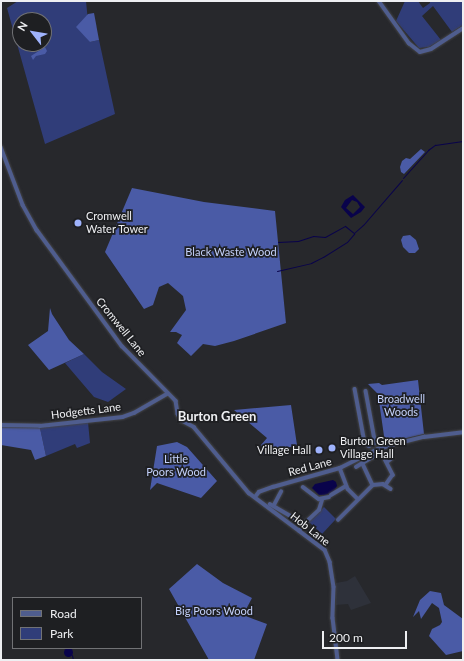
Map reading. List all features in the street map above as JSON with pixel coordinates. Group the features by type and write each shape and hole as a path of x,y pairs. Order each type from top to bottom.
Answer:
{"street":[{"path":"379,1 409,43 416,50 423,52 431,49 463,28"},
{"name":"Cromwell Lane","path":"1,147 23,205 37,230 122,346 176,401 181,420 192,426 236,480 254,497"},
{"path":"355,389 365,443 369,446 378,441"},
{"path":"366,392 375,440 385,447"},
{"name":"Hodgetts Lane","path":"1,425 40,426 123,417 134,413 168,393"},
{"name":"Red Lane","path":"254,497 259,492 273,487 340,468 385,447 424,437 463,432"},
{"path":"356,467 363,464 367,459 378,454"},
{"path":"386,485 393,475 386,461 392,458"},
{"path":"363,464 373,485"},
{"path":"340,468 346,486 358,500"},
{"path":"338,520 373,485 386,485 391,489"},
{"path":"299,531 304,524 319,510 322,500 346,486"},
{"path":"303,487 322,500"},
{"path":"281,492 272,504 304,524"},
{"name":"Hob Lane","path":"254,497 325,550 329,557 334,587 334,618 338,660"}],"shaded area":[{"path":"353,195 365,207 361,212 351,218 341,207 345,200","holes":["352,200 357,202 360,207 353,214 346,208"]},
{"path":"333,480 336,482 337,486 333,492 325,495 319,495 312,488 315,484"},
{"path":"355,576 371,603 351,610 348,604 336,605 336,583 347,581"},
{"path":"65,649 72,650 72,654 70,656 66,656 64,654"}],"green space":[{"path":"18,1 86,1 90,42 99,40 115,114 45,144 19,52 52,52 52,12 12,12 12,26 7,8"},
{"path":"405,1 418,1 423,8 430,3 430,1 463,1 463,25 452,32 433,6 422,16 441,40 429,47 419,48 396,21"},
{"path":"94,13 99,40 90,42 76,27 88,14"},
{"path":"37,52 46,52 45,54 36,56 33,60 31,56"},
{"path":"421,149 425,152 404,174 401,172 400,167 402,161 406,158 410,159"},
{"name":"Black Waste Wood","path":"132,188 204,202 275,211 286,323 215,346 203,344 191,356 177,343 182,335 176,332 170,332 186,310 183,296 168,283 159,287 153,305 144,309 105,252"},
{"path":"410,235 416,240 419,249 415,253 409,253 403,247 401,240 403,236"},
{"path":"50,308 52,314 69,340 84,354 49,370 28,345 48,331"},
{"path":"84,354 102,372 126,389 108,402 94,397 65,363"},
{"name":"Broadwell Woods","path":"418,380 424,434 385,443 378,394 368,384 379,383 382,385"},
{"path":"291,405 297,445 264,455 261,445 267,438 234,410"},
{"path":"88,422 90,443 77,448 75,444 46,456 40,428"},
{"path":"1,427 40,428 46,456 35,460 31,450 1,445"},
{"name":"Little Poors Wood","path":"177,442 187,447 217,481 201,498 157,483 150,490 157,446"},
{"path":"324,507 336,519 322,534 309,522"},
{"name":"Big Poors Wood","path":"197,564 223,583 252,598 243,615 267,624 254,660 209,660 169,589"},
{"path":"430,591 441,593 444,605 463,619 463,651 446,655 429,636 432,629 440,625 442,622 439,608 432,603 421,619 419,611 413,617 420,600"}],"waterway":[{"path":"403,178 428,150 435,145 463,141"},
{"path":"278,242 298,241 313,236 325,237 345,226 354,233 364,224 402,180"},
{"path":"277,271 311,263 347,242 354,234"},
{"path":"72,655 73,660"}],"place":[{"name":"Cromwell Water Tower","path":"78,223"},
{"name":"Burton Green Village Hall","path":"332,448"},
{"name":"Village Hall","path":"319,450"}],"district":[{"name":"Burton Green","path":"217,416"}]}
